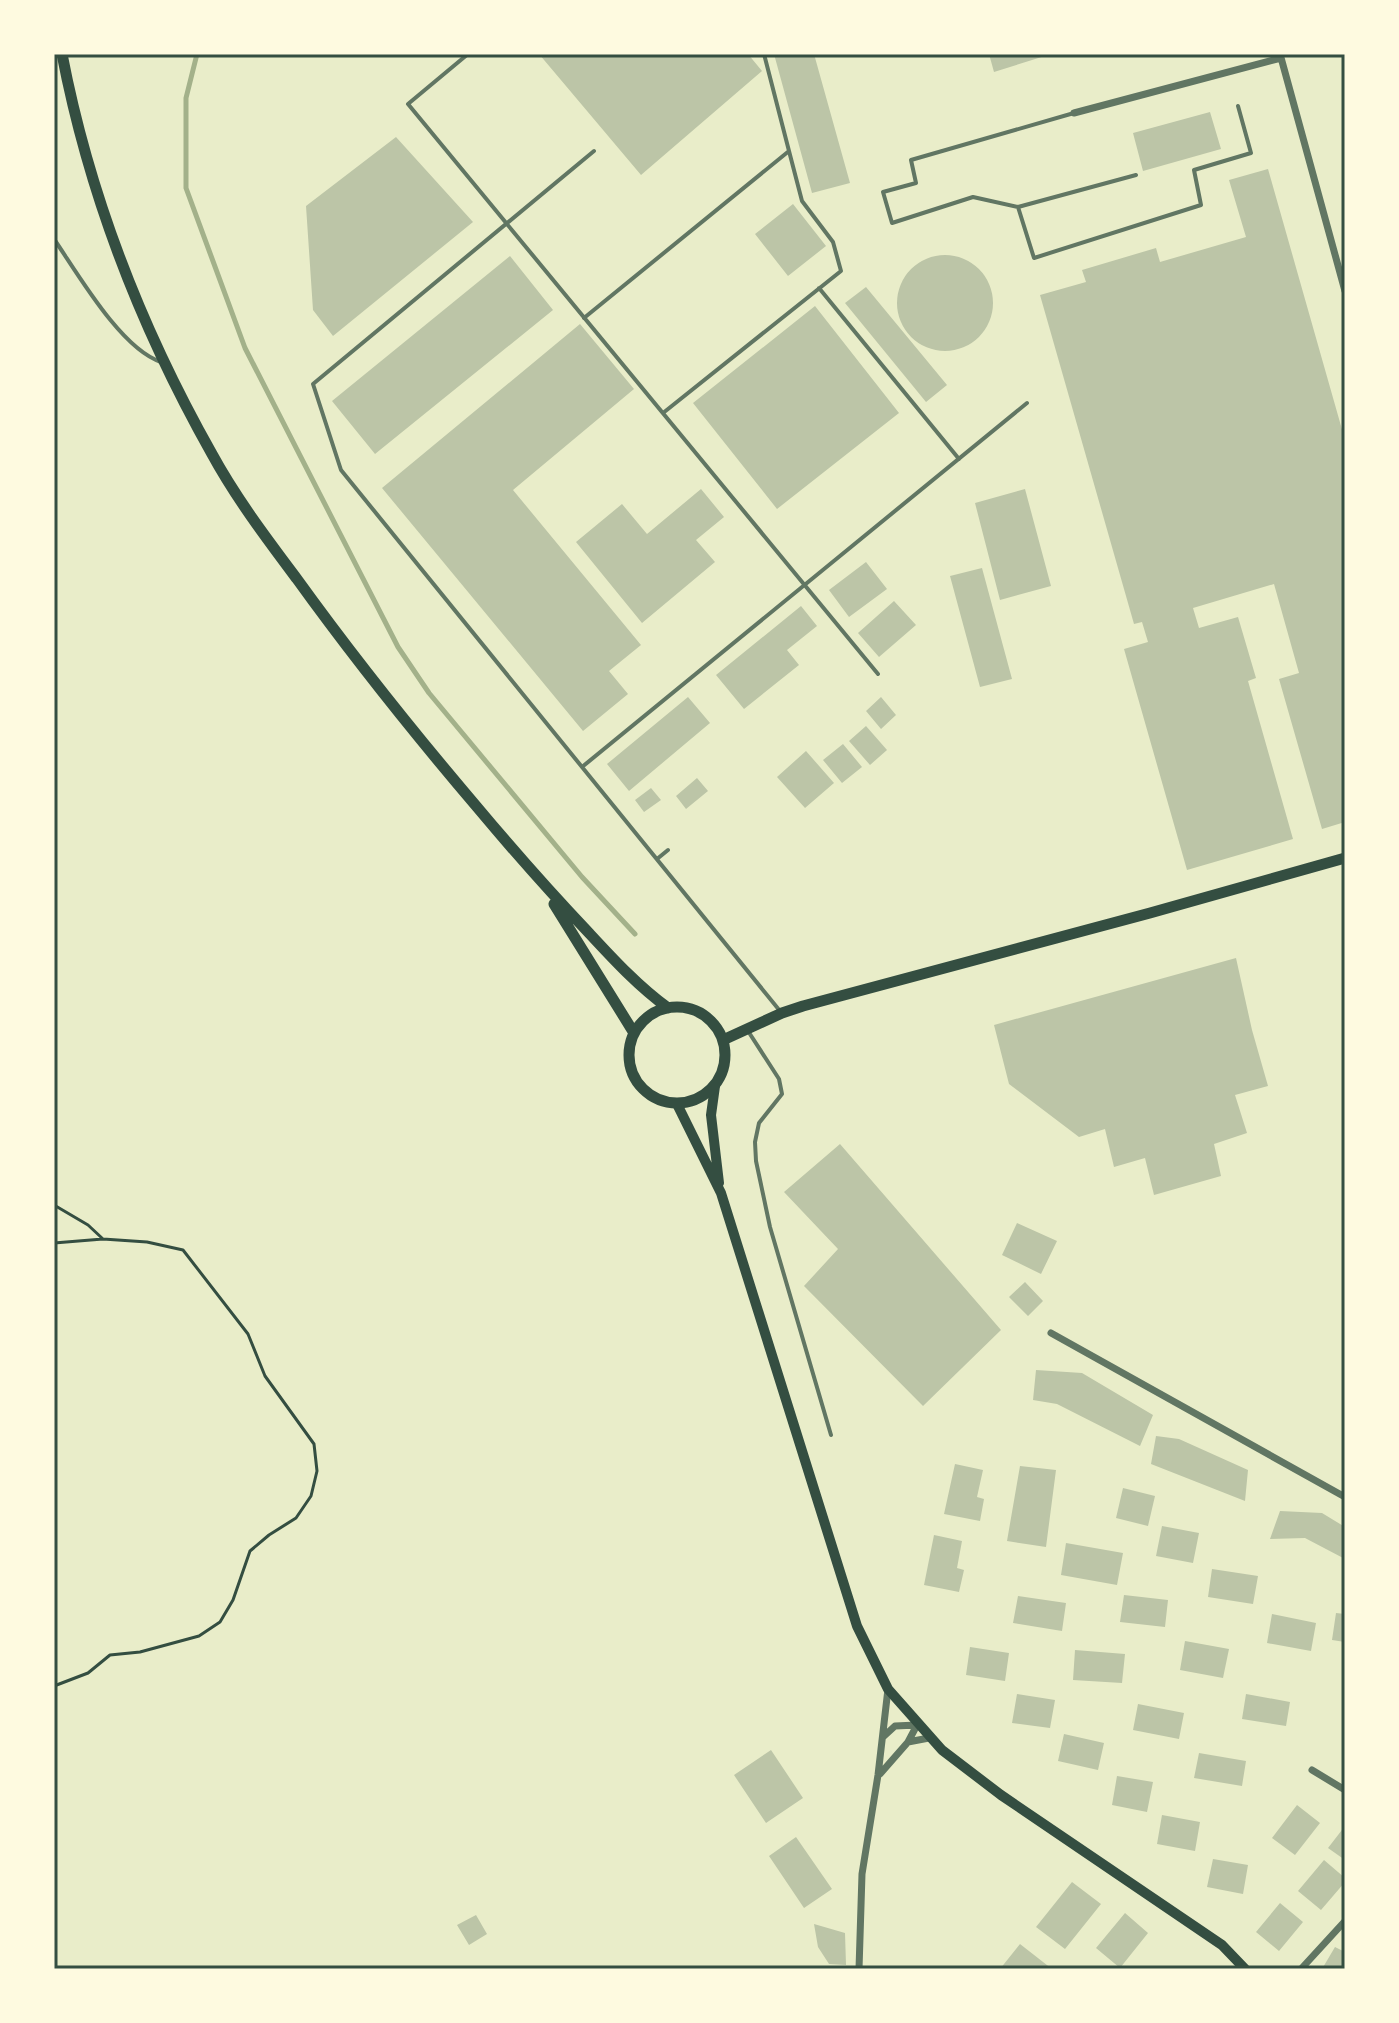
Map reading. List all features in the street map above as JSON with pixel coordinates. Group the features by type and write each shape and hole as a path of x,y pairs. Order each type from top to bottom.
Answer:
{"main road":[{"path":"62,54 81,140 123,268 166,364 212,455 259,528 342,642 427,748 538,880 644,991 668,1008"},
{"path":"723,1040 782,1013 1345,858"},
{"path":"538,880 634,1033"},
{"path":"685,1007 702,1014 715,1025 723,1040 726,1056 723,1072 715,1086 698,1100 677,1104 661,1102 647,1094 635,1081 629,1066 629,1049 642,1021 668,1008 685,1007"},
{"path":"715,1086 711,1115 721,1193"},
{"path":"677,1104 721,1193 857,1626 888,1689 929,1738 1001,1795 1222,1945 1245,1969"}],"street":[{"path":"1074,113 1280,56 1345,291"},
{"path":"1051,1333 1345,1497"},
{"path":"859,1969 862,1874 888,1689"},
{"path":"883,1737 895,1726 917,1725"},
{"path":"878,1775 908,1742 917,1725"},
{"path":"908,1742 929,1738"},
{"path":"1312,1770 1345,1790"},
{"path":"1301,1969 1345,1921"}],"lane":[{"path":"468,54 408,104 878,674"},
{"path":"663,413 841,271 833,242 802,201 764,54"},
{"path":"1018,207 1034,258 1201,205 1194,170 1251,153 1238,106"},
{"path":"1074,113 911,160 916,183 883,192 892,223 973,197 1018,207 1136,175"},
{"path":"594,151 313,384 341,470 782,1013"},
{"path":"584,318 789,151"},
{"path":"54,239 128,340 152,359 166,364"},
{"path":"819,288 959,459"},
{"path":"582,767 1027,403"},
{"path":"657,859 668,850"},
{"path":"747,1029 779,1079 782,1094 759,1123 755,1142 756,1161 770,1227 831,1435"}],"path":[{"path":"54,1205 88,1225 103,1239"},
{"path":"54,1243 103,1239 147,1242 183,1250 248,1334 265,1376 314,1444 317,1471 311,1496 296,1518 250,1551 233,1600 220,1622 199,1636 140,1652 110,1655 88,1673 54,1686"}],"building":[{"path":"539,54 748,54 762,71 641,175"},
{"path":"774,54 814,54 850,183 812,193"},
{"path":"989,54 1048,54 1048,55 994,72"},
{"path":"1210,112 1221,149 1143,171 1133,133"},
{"path":"396,137 473,222 333,336 313,310 306,206"},
{"path":"1268,169 1345,440 1345,822 1322,829 1279,679 1299,673 1274,584 1193,608 1199,628 1238,617 1256,678 1248,681 1293,839 1187,870 1124,649 1148,642 1142,622 1134,624 1040,295 1086,282 1082,270 1156,248 1160,262 1246,237 1229,180"},
{"path":"793,204 826,246 788,276 755,234"},
{"path":"936,255 954,255 972,263 985,276 993,294 990,322 972,343 954,351 936,351 918,343 905,330 897,312 897,294 905,276 918,263"},
{"path":"510,256 553,310 375,454 332,401"},
{"path":"866,287 947,385 926,402 845,303"},
{"path":"815,306 899,413 777,509 693,403"},
{"path":"580,324 634,389 513,490 641,645 609,671 628,694 583,731 382,488"},
{"path":"701,489 724,517 696,540 715,562 642,623 576,542 622,504 647,534"},
{"path":"1025,489 1051,586 1000,600 975,503"},
{"path":"866,562 887,589 849,617 829,590"},
{"path":"982,568 1012,679 980,687 950,576"},
{"path":"894,601 916,625 879,657 858,633"},
{"path":"801,606 817,626 787,650 799,665 744,709 716,675"},
{"path":"688,697 710,723 629,791 607,764"},
{"path":"881,697 896,715 881,729 866,711"},
{"path":"866,726 887,750 870,765 849,741"},
{"path":"843,744 862,767 842,783 823,760"},
{"path":"806,751 834,783 805,808 777,777"},
{"path":"697,778 708,791 686,809 676,796"},
{"path":"651,788 661,800 644,812 635,800"},
{"path":"1236,958 1268,1086 1235,1095 1247,1133 1214,1144 1221,1176 1154,1195 1145,1158 1114,1167 1105,1129 1079,1137 1009,1084 994,1025"},
{"path":"840,1144 1001,1330 923,1406 804,1286 838,1249 784,1192"},
{"path":"1017,1223 1057,1241 1041,1274 1002,1255"},
{"path":"1025,1282 1043,1301 1028,1316 1009,1297"},
{"path":"1036,1370 1082,1373 1153,1415 1140,1446 1057,1404 1033,1400"},
{"path":"1156,1436 1179,1439 1248,1470 1245,1501 1151,1464"},
{"path":"955,1464 983,1470 977,1497 984,1499 980,1521 944,1514"},
{"path":"1020,1466 1056,1470 1046,1547 1007,1541"},
{"path":"1123,1488 1155,1496 1148,1526 1116,1518"},
{"path":"1280,1511 1322,1513 1345,1527 1345,1559 1305,1538 1270,1539"},
{"path":"1162,1526 1199,1533 1193,1563 1156,1556"},
{"path":"934,1535 962,1541 957,1568 964,1570 959,1592 924,1585"},
{"path":"1066,1543 1123,1553 1117,1585 1061,1575"},
{"path":"1212,1569 1258,1576 1253,1604 1208,1597"},
{"path":"1124,1595 1168,1600 1165,1627 1120,1622"},
{"path":"1018,1596 1066,1603 1062,1631 1013,1623"},
{"path":"1336,1613 1345,1614 1345,1642 1332,1640"},
{"path":"1272,1614 1316,1623 1311,1651 1267,1643"},
{"path":"1185,1641 1229,1649 1223,1678 1180,1670"},
{"path":"970,1647 1009,1653 1005,1681 966,1675"},
{"path":"1075,1650 1125,1654 1122,1683 1073,1680"},
{"path":"1017,1694 1055,1700 1050,1728 1012,1723"},
{"path":"1246,1694 1290,1702 1286,1726 1242,1719"},
{"path":"1138,1704 1184,1713 1179,1739 1133,1730"},
{"path":"1064,1734 1104,1743 1098,1770 1058,1761"},
{"path":"771,1750 803,1798 766,1823 734,1775"},
{"path":"1199,1753 1246,1761 1242,1786 1194,1778"},
{"path":"1117,1776 1153,1782 1147,1812 1112,1805"},
{"path":"1297,1805 1320,1823 1295,1855 1272,1838"},
{"path":"1162,1815 1200,1822 1195,1851 1157,1844"},
{"path":"1345,1826 1345,1860 1328,1848"},
{"path":"796,1837 832,1889 804,1908 769,1856"},
{"path":"1213,1859 1248,1865 1243,1894 1207,1887"},
{"path":"1324,1860 1345,1878 1345,1882 1321,1910 1298,1891"},
{"path":"1072,1882 1101,1904 1065,1949 1036,1927"},
{"path":"1280,1903 1303,1922 1279,1951 1256,1932"},
{"path":"1125,1913 1148,1933 1120,1968 1096,1948"},
{"path":"476,1915 487,1934 469,1945 457,1925"},
{"path":"814,1924 845,1933 846,1965 829,1964 818,1947"},
{"path":"1020,1944 1052,1969 1000,1969"},
{"path":"1335,1947 1345,1952 1345,1969 1322,1969"}],"waterway":[{"path":"197,54 186,98 186,188 245,348 398,647 429,693 582,877 635,934"}]}
